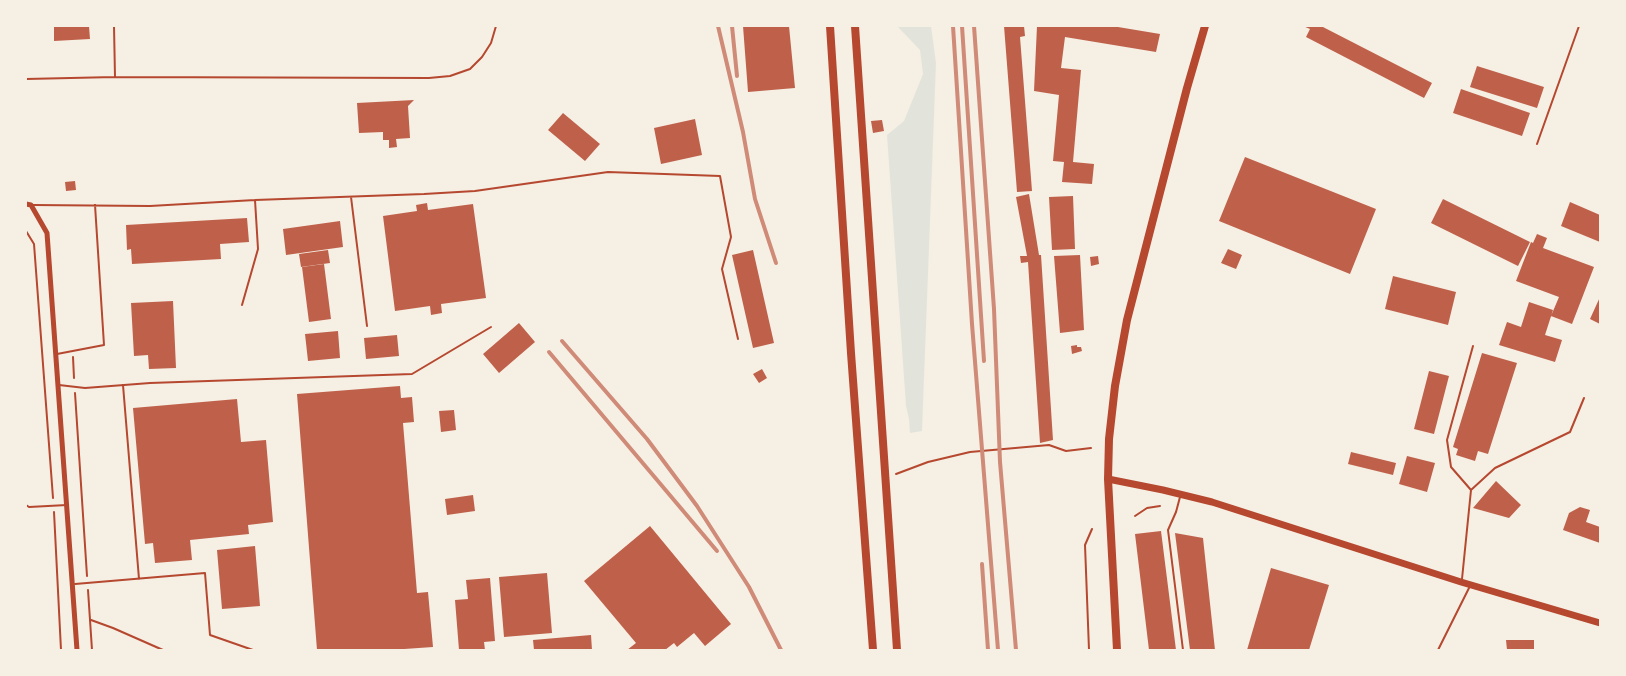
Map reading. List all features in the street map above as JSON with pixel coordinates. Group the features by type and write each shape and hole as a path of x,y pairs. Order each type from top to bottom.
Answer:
{"main road":[{"path":"830,26 873,651"},
{"path":"855,26 897,651"},
{"path":"1117,651 1108,479 1109,439 1115,386 1126,320 1205,26"}],"street":[{"path":"28,204 47,233 77,651"},
{"path":"1108,479 1212,502 1461,582 1600,623"}],"lane":[{"path":"114,26 115,76"},
{"path":"26,79 115,76 429,78 450,76 470,69 482,57 491,43 496,26"},
{"path":"1537,144 1579,26"},
{"path":"28,204 150,206 475,191 608,172 720,176 731,237 722,269 738,339"},
{"path":"351,197 368,326"},
{"path":"242,305 258,249 255,200"},
{"path":"57,354 104,345 95,205"},
{"path":"59,385 85,388 412,374 490,327"},
{"path":"1471,490 1451,467 1447,440 1473,346"},
{"path":"123,385 139,579"},
{"path":"1461,582 1471,490 1495,468 1570,432 1584,398"},
{"path":"1180,495 1168,530 1183,651"},
{"path":"26,505 29,507 67,505"},
{"path":"72,584 205,573 210,635 253,651"},
{"path":"1438,651 1470,584"}],"path":[{"path":"26,231 34,244 54,506 61,651"},
{"path":"72,351 92,651"},
{"path":"885,478 928,462 970,452 1049,445 1066,451 1091,448"},
{"path":"1135,516 1147,508 1160,506"},
{"path":"1089,651 1085,545 1092,529"},
{"path":"90,620 163,651"}],"shaded area":[{"path":"897,26 931,26 936,63 922,431 910,433 906,406 887,135 904,121 923,74 920,50"}],"building":[{"path":"54,26 89,26 90,39 54,41"},
{"path":"743,26 789,26 795,88 748,92"},
{"path":"1004,26 1024,26 1025,36 1020,37 1032,191 1017,192"},
{"path":"1037,26 1112,26 1160,34 1156,52 1065,37 1061,68 1081,70 1073,162 1094,164 1092,184 1062,182 1064,162 1053,161 1059,95 1034,91"},
{"path":"1303,26 1321,26 1432,83 1424,98 1306,37 1310,29"},
{"path":"1477,66 1544,87 1537,108 1470,87"},
{"path":"1461,89 1530,113 1522,136 1453,113"},
{"path":"414,100 408,106 410,138 396,139 397,147 389,148 389,140 383,140 383,132 359,133 357,103"},
{"path":"563,113 600,144 585,161 548,130"},
{"path":"695,119 702,155 661,164 654,128"},
{"path":"882,120 884,131 873,133 871,121"},
{"path":"1245,157 1376,209 1350,274 1219,221"},
{"path":"75,181 76,190 66,191 65,182"},
{"path":"1029,194 1039,255 1041,255 1053,440 1040,443 1028,262 1021,263 1020,256 1027,256 1016,197"},
{"path":"1073,196 1075,249 1052,250 1049,197"},
{"path":"1443,199 1530,242 1518,266 1431,223"},
{"path":"1570,202 1600,215 1600,242 1561,226"},
{"path":"427,203 428,210 473,204 486,298 441,304 442,313 431,315 430,306 395,311 383,216 417,211 416,205"},
{"path":"247,218 249,242 220,244 221,259 132,264 131,249 127,250 126,225"},
{"path":"340,221 343,247 286,255 283,229"},
{"path":"1537,234 1547,238 1543,248 1594,267 1572,324 1551,316 1559,297 1516,281 1531,242 1533,243"},
{"path":"1228,249 1242,255 1236,269 1221,263"},
{"path":"328,250 330,263 301,267 299,254"},
{"path":"753,250 774,343 753,348 732,255"},
{"path":"1080,255 1084,330 1060,333 1054,256"},
{"path":"1098,256 1099,264 1091,266 1090,257"},
{"path":"324,264 331,319 309,322 302,267"},
{"path":"1393,276 1456,292 1448,325 1385,309"},
{"path":"1600,297 1600,324 1590,319"},
{"path":"173,301 176,368 149,369 148,355 134,356 131,303"},
{"path":"1529,302 1553,310 1545,335 1562,340 1555,362 1499,345 1507,322 1521,327"},
{"path":"519,323 535,342 499,373 483,354"},
{"path":"338,331 340,358 308,361 305,334"},
{"path":"397,335 399,356 366,359 364,338"},
{"path":"1077,345 1082,351 1072,354 1071,346"},
{"path":"1482,353 1517,363 1488,454 1478,451 1475,461 1456,455 1458,449 1453,447"},
{"path":"762,369 767,378 759,383 753,374"},
{"path":"1429,371 1449,376 1434,434 1414,429"},
{"path":"400,386 401,398 412,397 414,422 403,423 417,593 428,592 433,647 390,650 317,650 297,394"},
{"path":"237,399 241,442 266,440 273,522 248,525 249,534 190,540 192,560 155,563 153,543 145,544 133,408"},
{"path":"454,410 456,430 441,432 439,411"},
{"path":"1351,452 1396,463 1393,475 1348,464"},
{"path":"1407,456 1435,463 1427,492 1399,484"},
{"path":"1496,481 1521,505 1509,518 1473,508"},
{"path":"473,495 475,511 447,515 445,499"},
{"path":"1580,507 1590,510 1586,522 1600,527 1600,543 1563,530 1569,513"},
{"path":"650,526 731,624 705,646 694,633 677,647 674,643 665,650 627,650 636,643 584,581"},
{"path":"1161,531 1176,650 1149,650 1135,534"},
{"path":"1175,533 1203,538 1215,650 1190,650"},
{"path":"255,546 260,606 222,609 217,550"},
{"path":"1271,568 1329,585 1309,650 1247,650"},
{"path":"547,573 552,633 504,637 499,577"},
{"path":"490,578 495,641 484,642 485,650 459,650 455,600 468,599 466,580"},
{"path":"591,635 592,650 534,650 533,640"},
{"path":"1506,640 1534,640 1534,650 1507,650"}],"railway":[{"path":"718,26 743,132 755,199 776,263"},
{"path":"732,26 737,76"},
{"path":"953,26 972,324 998,650"},
{"path":"962,26 984,361"},
{"path":"974,26 994,309 1000,462 1016,650"},
{"path":"562,341 647,439 697,506 749,587 781,650"},
{"path":"549,352 717,551"},
{"path":"982,564 988,650"}]}
